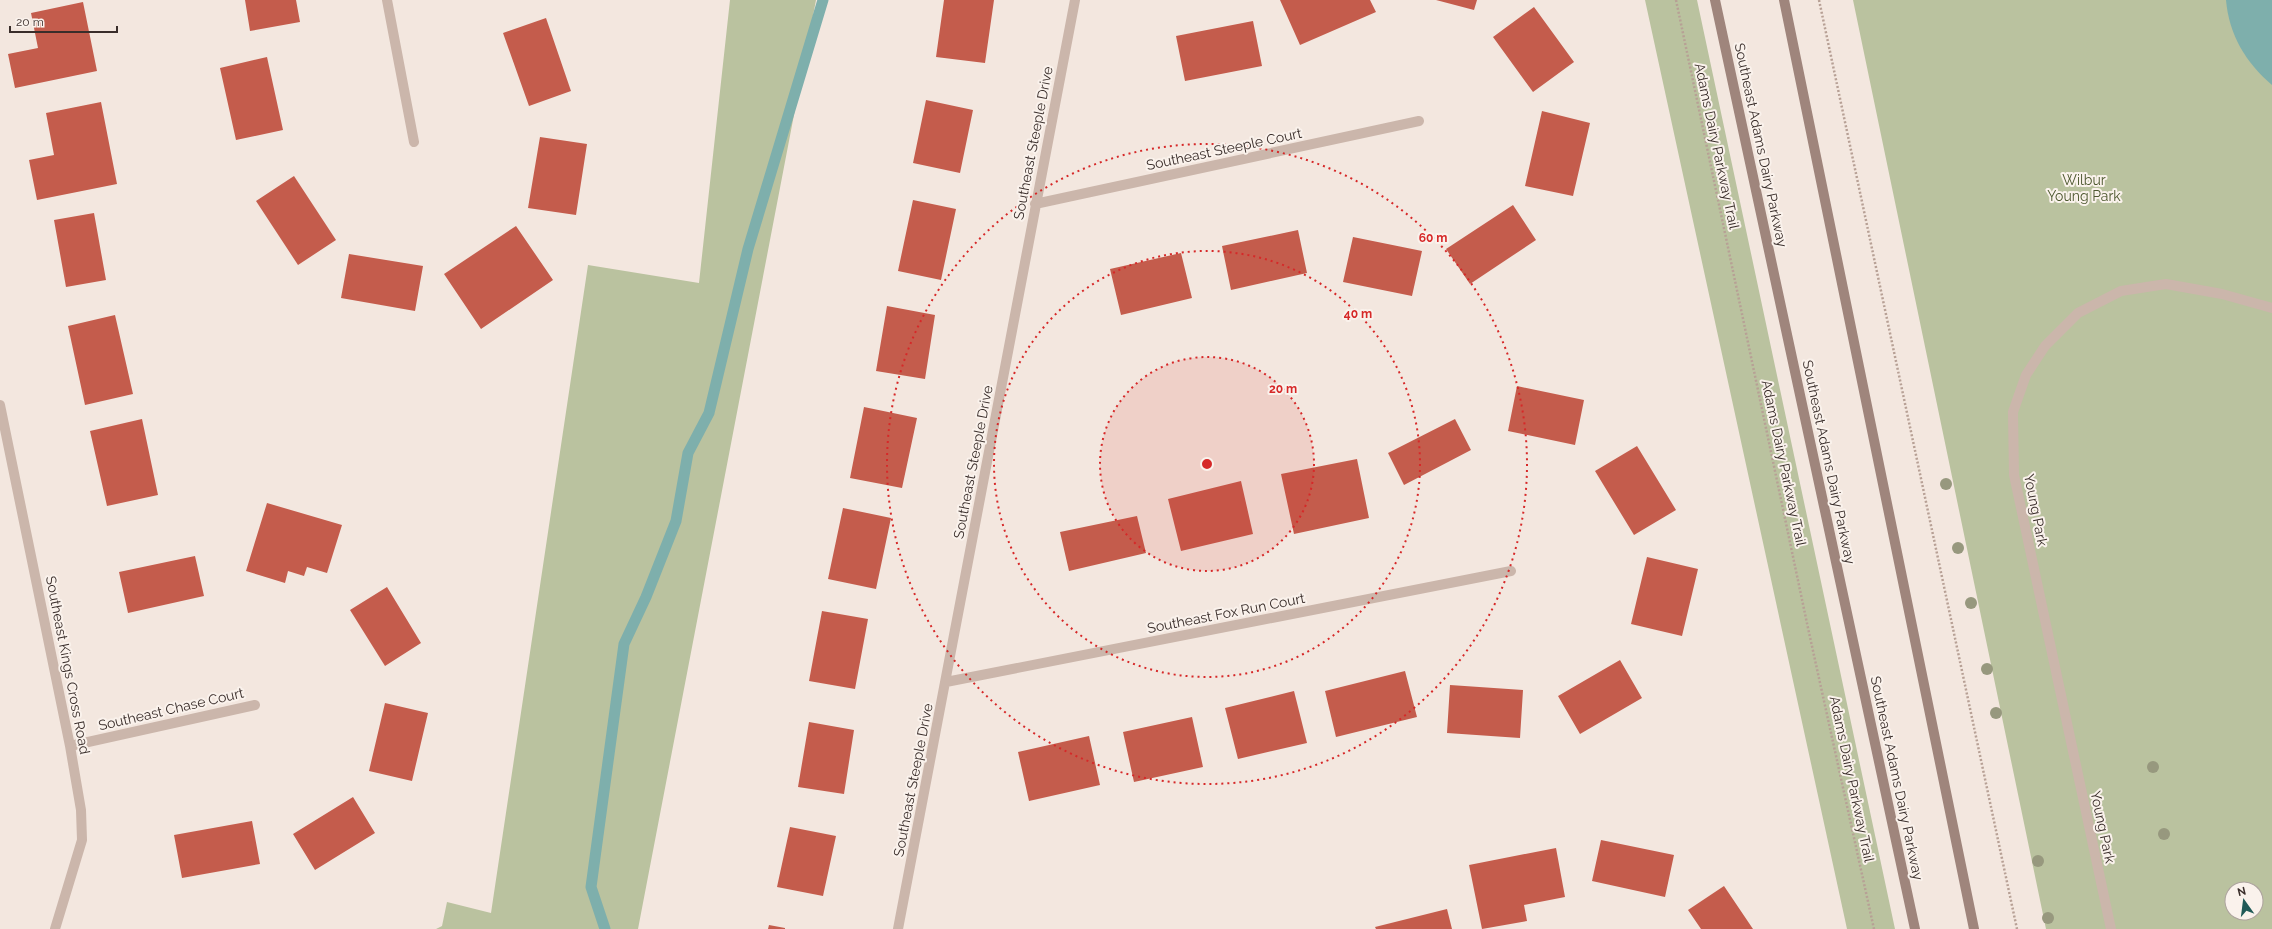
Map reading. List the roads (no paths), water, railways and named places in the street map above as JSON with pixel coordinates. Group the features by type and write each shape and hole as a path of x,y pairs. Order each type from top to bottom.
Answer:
{"main road":[{"name":"Southeast Adams Dairy Parkway","path":"1715,0 1915,929"},
{"path":"1784,0 1974,929"}],"street":[{"path":"387,0 414,142"},
{"name":"Southeast Steeple Drive","path":"898,929 1075,0"},
{"name":"Southeast Steeple Court","path":"1035,204 1419,121"},
{"name":"Young Park","path":"2111,929 2014,476 2013,412 2026,375 2045,346 2078,314 2121,291 2166,284 2222,294 2272,308"},
{"name":"Southeast Kings Cross Road","path":"0,405 70,746 81,810 82,840 55,929"},
{"name":"Southeast Fox Run Court","path":"946,682 1511,571"},
{"name":"Southeast Chase Court","path":"70,746 255,704"}],"water":[{"path":"2226,0 2272,0 2272,85 2254,67 2240,47 2231,25"}],"waterway":[{"path":"605,929 591,887 624,644 646,597 676,521 688,453 709,413 748,249 823,0"}],"park label":[{"name":"Wilbur Young Park","path":"2084,188"}]}
